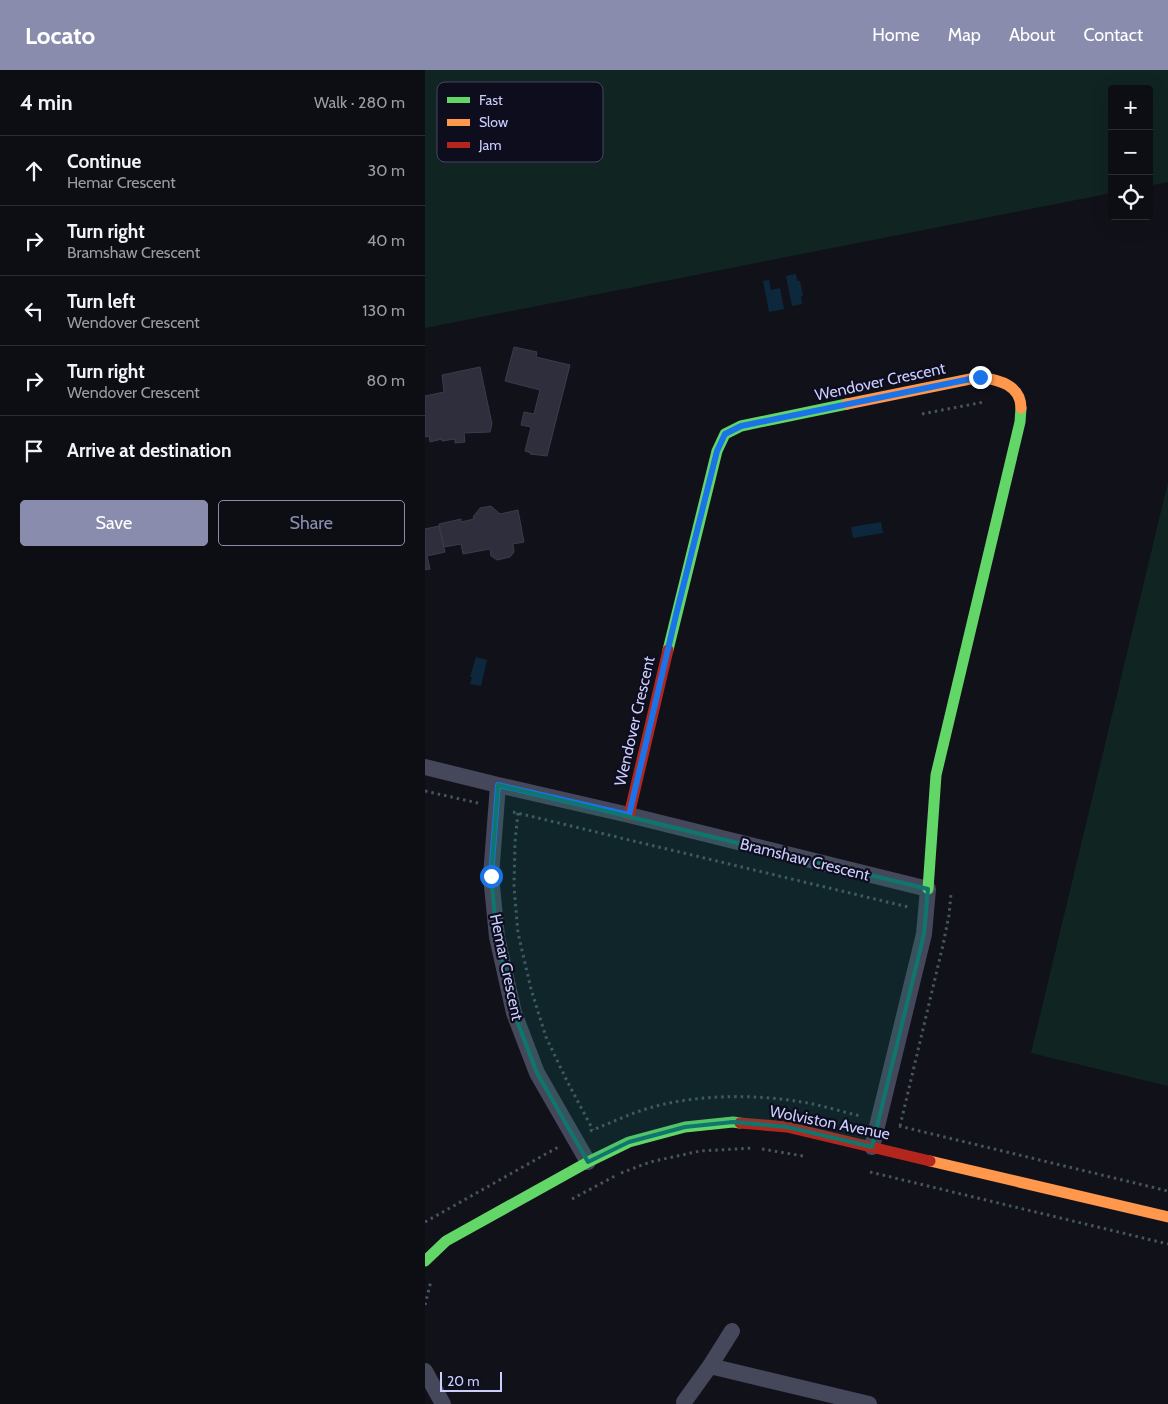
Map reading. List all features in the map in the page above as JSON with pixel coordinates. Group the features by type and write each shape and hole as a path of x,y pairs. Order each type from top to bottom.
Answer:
{"street":[{"name":"Wendover Crescent","path":"629,815 717,451 725,434 741,426 980,377 998,379 1015,389 1021,402 1020,422 936,775 928,889"},
{"name":"Bramshaw Crescent","path":"425,767 928,889"},
{"name":"Hemar Crescent","path":"498,785 491,876 497,937 514,1013 537,1073 588,1162"},
{"path":"872,1146 923,934 928,889"},
{"name":"Wolviston Avenue","path":"425,1261 446,1241 588,1162 629,1142 685,1127 733,1122 787,1128 872,1146 1168,1217"},
{"name":"Wolviston Avenue","path":"425,1245 446,1241"},
{"path":"683,1402 710,1366 732,1331"},
{"path":"710,1366 869,1404"},
{"path":"425,1371 443,1404"}],"path":[{"path":"914,415 991,400"},
{"path":"425,791 926,911"},
{"path":"517,813 515,887 518,934 531,989 546,1037 567,1082 593,1130"},
{"path":"644,844 649,820"},
{"path":"900,1126 943,945 949,916 951,888"},
{"path":"564,1203 621,1173 650,1162 700,1151 756,1148 805,1156"},
{"path":"862,1170 1168,1244"}],"highlighted area":[{"path":"498,785 928,889 924,934 872,1147 787,1127 733,1122 685,1127 629,1142 588,1162 537,1073 514,1013 497,937 491,876"}],"green space":[{"path":"425,70 1168,70 1168,182 1153,185 1153,85 1108,85 1108,194 425,328"},
{"path":"1168,482 1168,1086 1031,1053"}],"water":[{"path":"796,274 797,281 800,281 803,296 801,296 802,304 792,306 786,276"},
{"path":"769,280 771,290 780,288 784,309 769,312 763,281"},
{"path":"881,522 883,533 853,538 851,527"},
{"path":"476,657 487,660 481,686 470,684 472,677 470,677"}],"building":[{"path":"514,347 537,352 536,357 570,365 547,456 530,454 525,451 531,427 521,425 524,412 534,414 540,390 505,381"},
{"path":"480,367 492,424 490,432 464,433 465,442 455,443 455,439 442,441 442,439 430,442 429,436 425,437 425,396 444,392 442,375"},
{"path":"491,506 500,514 518,510 524,542 513,544 514,552 510,557 497,560 491,556 490,549 463,554 461,544 444,547 439,524 461,519 461,522 474,519 473,517 480,508"},
{"path":"439,526 445,552 427,556 430,569 425,570 425,529"}],"traffic: fast":[{"path":"668,650 717,451 725,434 741,426 847,404"},
{"path":"928,889 936,775 1020,422 1021,408"},
{"path":"425,1261 446,1241 588,1162 629,1142 685,1127 733,1122 740,1123"}],"traffic: slow":[{"path":"847,404 980,377 1008,385 1017,394 1021,408"},
{"path":"930,1161 1168,1217"}],"traffic: jam":[{"path":"629,815 668,650"},
{"path":"740,1123 787,1127 930,1161"}],"route":[{"path":"491,876 498,785 629,815 717,451 725,434 741,426 980,377"}]}
